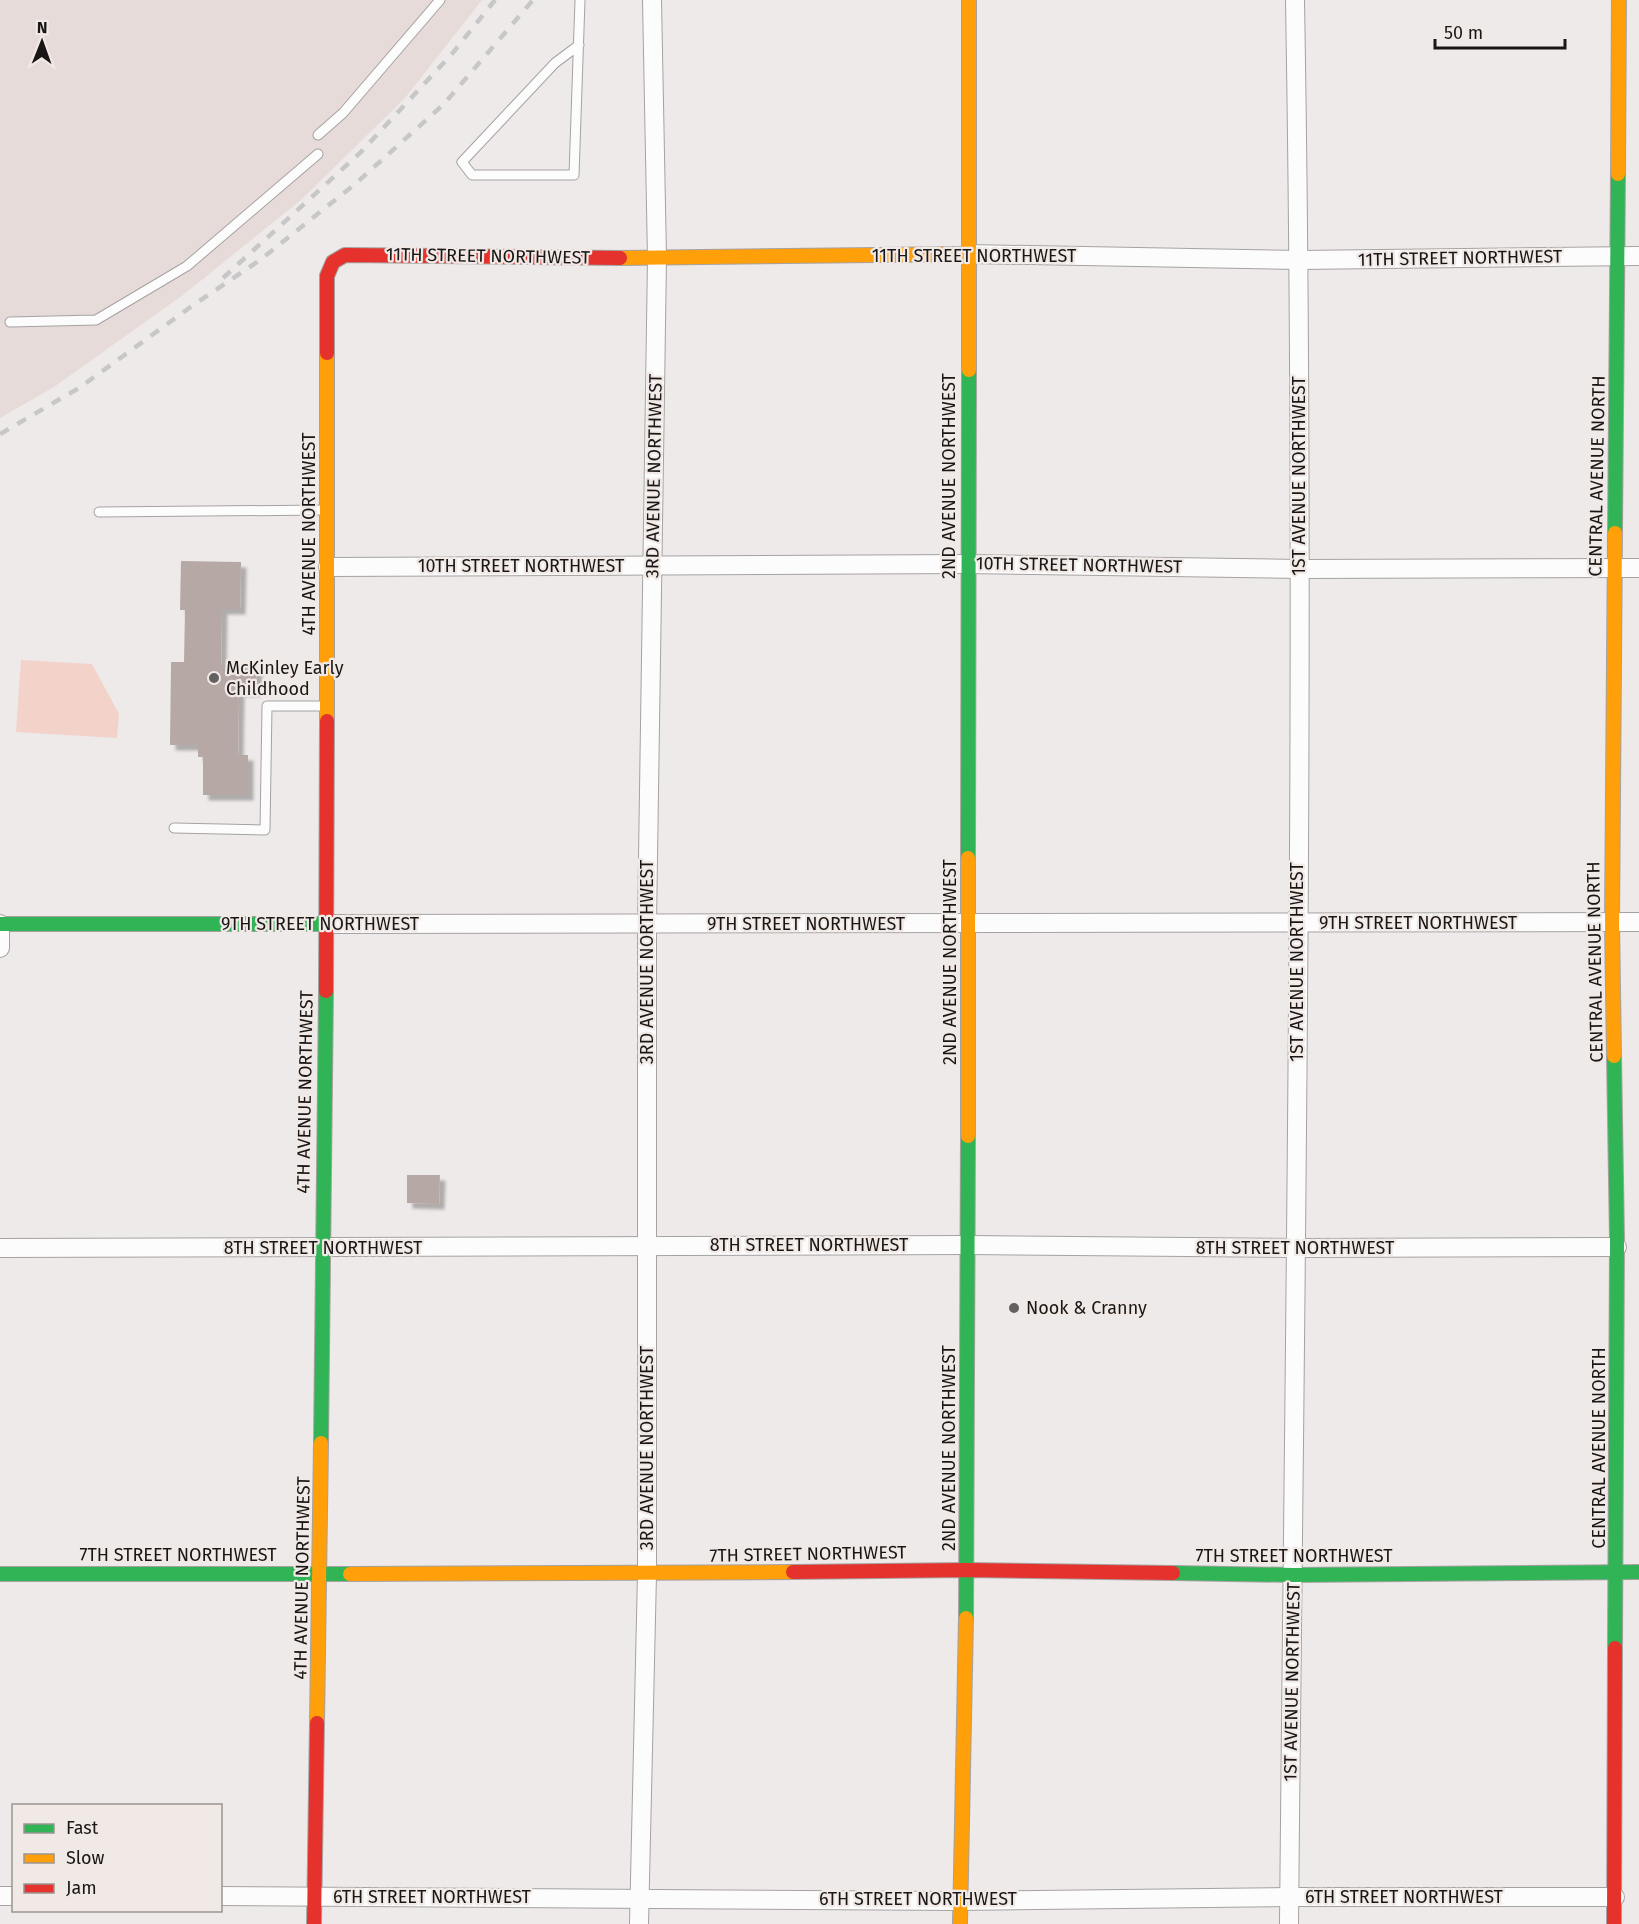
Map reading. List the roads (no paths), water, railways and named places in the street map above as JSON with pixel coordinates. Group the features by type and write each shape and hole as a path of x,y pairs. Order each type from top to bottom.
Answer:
{"street":[{"name":"3RD AVENUE NORTHWEST","path":"639,1924 647,1574 647,925 657,258 652,0"},
{"name":"2ND AVENUE NORTHWEST","path":"960,1924 967,1570 966,564 969,0"},
{"name":"1ST AVENUE NORTHWEST","path":"1289,1924 1298,924 1300,260 1295,0"},
{"name":"CENTRAL AVENUE NORTH","path":"1614,1924 1616,1897 1617,1247 1612,922 1618,0"},
{"name":"11TH STREET NORTHWEST","path":"333,262 345,255 657,258 968,254 1300,260 1639,256"},
{"name":"4TH AVENUE NORTHWEST","path":"314,1924 321,1573 328,567 327,276 333,262"},
{"name":"10TH STREET NORTHWEST","path":"328,567 966,564 1299,569 1639,568"},
{"name":"9TH STREET NORTHWEST","path":"0,924 1639,922"},
{"path":"0,924 0,948"},
{"name":"8TH STREET NORTHWEST","path":"0,1248 968,1245 1295,1248 1617,1247"},
{"name":"7TH STREET NORTHWEST","path":"0,1574 647,1574 967,1570 1293,1575 1639,1572"},
{"name":"6TH STREET NORTHWEST","path":"222,1896 960,1901 1289,1897 1616,1897"}],"lane":[{"path":"318,135 343,112 440,0"},
{"path":"579,45 555,63 462,162 472,175 574,174 579,45 580,0"},
{"path":"10,322 96,320 187,266 318,154"},
{"path":"99,512 328,510"},
{"path":"174,828 265,830 267,706 327,706"}],"railway":[{"path":"223,278 361,152 451,55 495,0"},
{"path":"0,434 79,388 260,260 354,185 444,104 533,0"}],"place":[{"name":"McKinley Early Childhood","path":"214,678"},
{"name":"Nook & Cranny","path":"1014,1308"}]}
